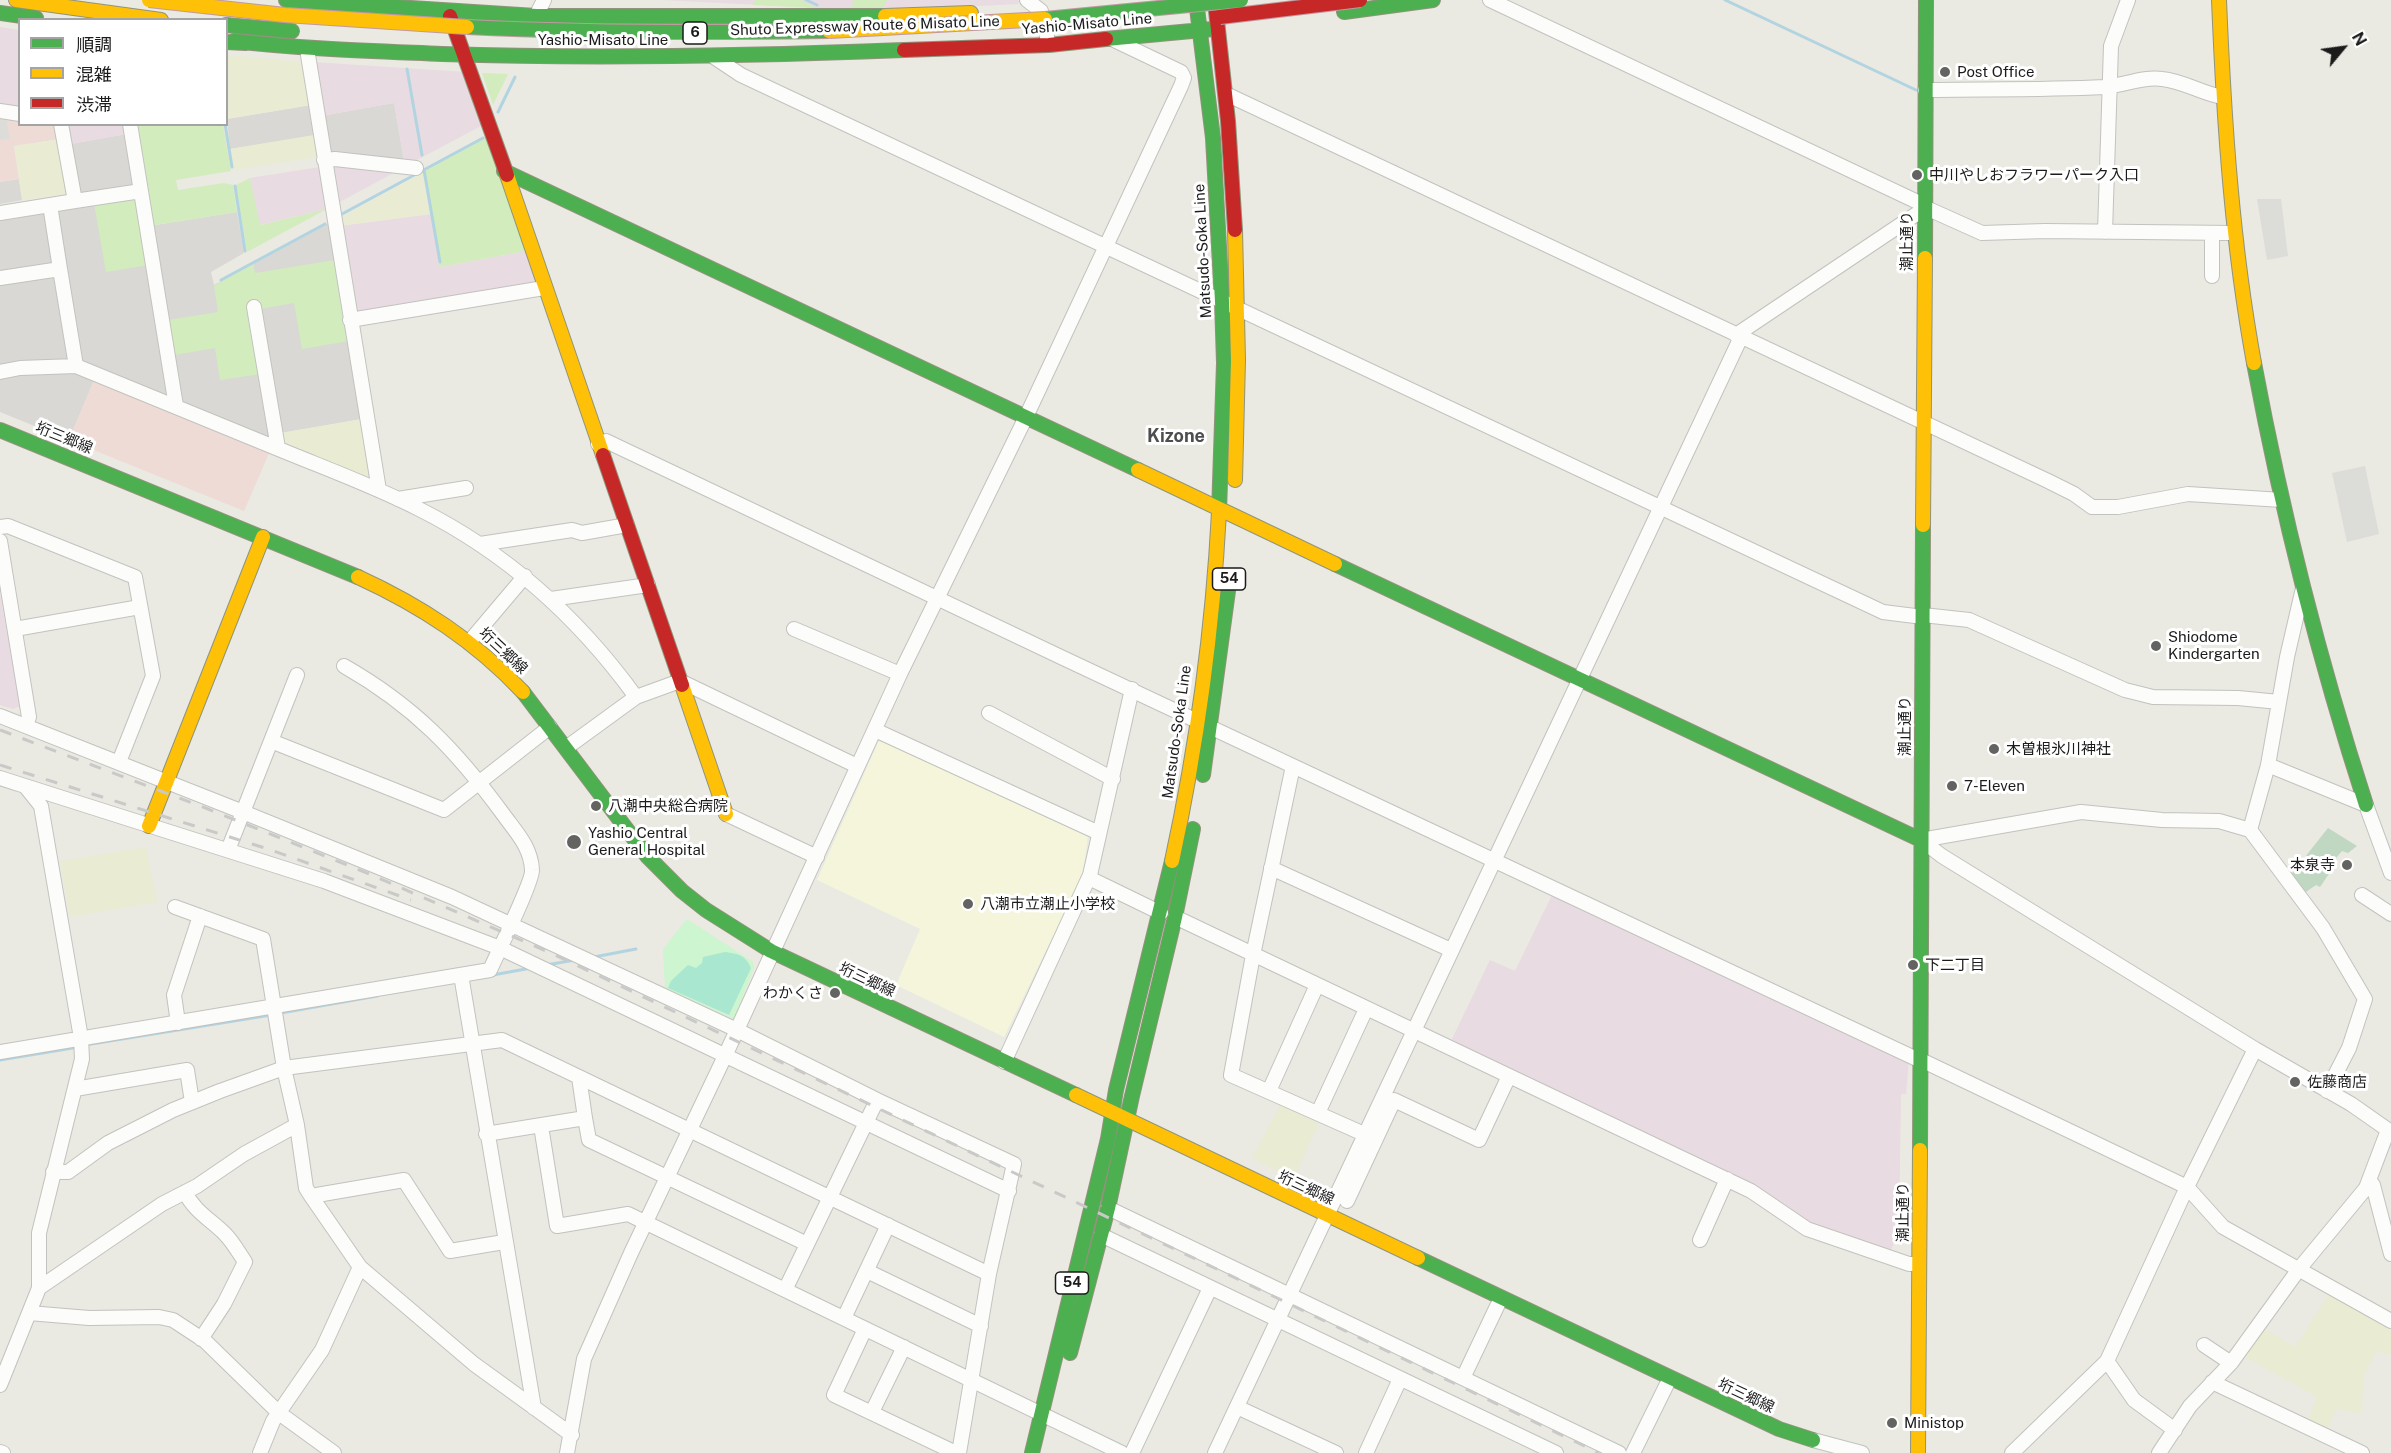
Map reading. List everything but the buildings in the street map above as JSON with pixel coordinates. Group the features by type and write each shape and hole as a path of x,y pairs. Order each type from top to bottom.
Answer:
{"main road":[{"path":"16,0 146,18"},
{"name":"Shuto Expressway Route 6 Misato Line","path":"149,0 227,10 347,20 498,29 764,33 908,29 1011,22 1241,0"},
{"path":"195,0 227,10"},
{"name":"Yashio-Misato Line","path":"295,0 446,6 536,16 874,16 1041,11 1182,0"},
{"path":"1041,11 1098,21 1184,12 1197,5 1215,4 1233,9 1299,0"},
{"name":"Yashio-Misato Line","path":"228,42 307,49 465,54 714,57 1049,45 1219,29 1364,3 1428,0"},
{"name":"潮止通り","path":"1918,1453 1926,0"},
{"path":"2219,0 2223,97 2234,233 2252,347 2302,588 2337,716 2366,805"},
{"name":"Shuto Expressway Route 6 Misato Line","path":"375,37 563,46 788,48 883,45 1087,31 1364,3"},
{"path":"1215,4 1226,94 1234,201 1238,308 1238,406 1232,533"},
{"path":"1197,5 1219,29"},
{"name":"Matsudo-Soka Line","path":"1046,1453 1047,1417 1092,1199 1161,913 1187,784 1215,580 1224,363 1213,138 1197,5"},
{"path":"0,6 86,18"},
{"path":"446,6 465,54 726,813"},
{"path":"0,13 34,18"},
{"path":"637,16 664,31 690,38 714,57"},
{"path":"0,22 18,25"},
{"path":"228,25 302,32"},
{"path":"504,171 1219,510 1234,505 1579,680 1921,840"},
{"name":"垳三郷線","path":"0,429 398,595 439,619 470,641 500,668 550,727 629,834 671,881 731,927 771,951 1670,1378 1779,1429 1813,1440"},
{"path":"149,826 263,537"},
{"name":"54","path":"1201,788 1229,581"},
{"name":"Matsudo-Soka Line","path":"1032,1453 1047,1417 1108,1208 1175,917 1195,819"}],"street":[{"path":"536,16 544,0"},
{"path":"1027,0 1041,11 1049,45"},
{"path":"1490,0 1982,233 2044,231 2234,233"},
{"path":"2105,232 2111,46 2128,0"},
{"path":"567,1453 572,1436 584,1359 936,597 1025,419 1184,78 1181,72 1113,39"},
{"path":"307,49 379,490"},
{"path":"714,57 741,75 1883,612 1969,620 2125,690 2153,697 2238,698 2279,702"},
{"path":"1925,90 2108,87 2151,78 2176,81 2212,96 2223,97"},
{"path":"1226,94 2074,494 2092,507 2118,507 2188,495 2282,500"},
{"path":"0,111 18,114"},
{"path":"62,126 75,201"},
{"path":"130,126 176,406"},
{"path":"324,160 416,168"},
{"path":"0,213 141,191"},
{"path":"50,204 76,366"},
{"path":"1347,1201 1413,1030 1662,508 1738,336 1924,207"},
{"path":"2212,233 2212,276"},
{"path":"0,278 60,268"},
{"path":"350,320 544,288"},
{"path":"255,307 278,448"},
{"path":"0,372 20,368 76,366 379,490 444,522 525,576 552,599 610,662 636,697"},
{"path":"598,444 606,441 2187,1186 2223,1227 2391,1321"},
{"path":"398,499 466,488"},
{"path":"480,544 572,530 582,533 627,525"},
{"path":"0,527 8,526 135,577 153,676 119,762"},
{"path":"0,541 30,717 26,725"},
{"path":"470,641 525,576"},
{"path":"552,599 648,585"},
{"path":"2250,830 2268,765 2302,588"},
{"path":"15,629 140,607"},
{"path":"794,629 900,674"},
{"path":"0,1052 82,1045 178,1023 275,1012 327,997 462,981 490,970 533,872 529,850 480,783 440,737 414,714 344,666"},
{"path":"228,850 297,675"},
{"path":"566,748 636,697 680,681 857,766"},
{"path":"1004,1062 1089,878 1132,690"},
{"path":"989,713 1113,779"},
{"path":"0,716 384,868 599,965 1014,1164 989,1274 957,1453 834,1395 865,1329"},
{"path":"271,741 444,810 550,727"},
{"path":"875,730 1099,833"},
{"path":"2268,765 2366,805 2391,873"},
{"path":"1293,766 1270,868 1231,1075 1364,1134"},
{"path":"0,778 365,895 500,948 1009,1191"},
{"path":"0,1385 39,1288 38,1241 75,1089 82,1045 41,806 25,786"},
{"path":"1921,840 2081,812 2162,820 2219,821 2250,830 2327,933 2365,999 2349,1048 2327,1091"},
{"path":"726,813 817,857"},
{"path":"1921,840 1942,856 2255,1049 2351,1104 2389,1131 2370,1182 2342,1220 2299,1269 2231,1363 2190,1406 2159,1453"},
{"path":"1270,868 1451,950"},
{"path":"1089,878 1161,913"},
{"path":"2362,895 2391,914"},
{"path":"175,907 263,939 297,1125 306,1188 360,1267 474,1364 572,1436"},
{"path":"178,1023 174,995 200,916"},
{"path":"1175,917 1727,1179 1751,1191 1807,1229 1909,1264 1919,1263"},
{"path":"462,981 504,1242 534,1408"},
{"path":"1269,1091 1317,985"},
{"path":"1317,1113 1366,1009"},
{"path":"53,1172 68,1172 108,1143 192,1102 285,1068 502,1040 989,1274"},
{"path":"2012,1453 2107,1361 2187,1186 2255,1049"},
{"path":"75,1089 186,1070 192,1102"},
{"path":"1388,1097 1479,1140 1509,1076"},
{"path":"579,1077 589,1140 807,1244"},
{"path":"1215,1453 1364,1134 1388,1097"},
{"path":"785,1290 877,1100"},
{"path":"486,1134 585,1118"},
{"path":"39,1288 162,1203 185,1192 244,1154 297,1125"},
{"path":"541,1126 557,1227 628,1214 1122,1453"},
{"path":"1700,1240 1727,1179"},
{"path":"311,1196 404,1180 450,1251 504,1242"},
{"path":"2370,1182 2373,1185 2391,1254"},
{"path":"185,1192 200,1213 226,1235 245,1262 224,1304 201,1339"},
{"path":"1108,1208 1619,1453"},
{"path":"844,1318 888,1225"},
{"path":"1101,1235 1210,1288 1279,1318 1400,1379 1556,1453"},
{"path":"260,1453 273,1421 322,1350 360,1267"},
{"path":"867,1271 981,1326"},
{"path":"1132,1453 1210,1288"},
{"path":"1463,1378 1501,1298"},
{"path":"29,1313 89,1318 159,1317 173,1320 201,1339 279,1413 334,1453"},
{"path":"2204,1345 2231,1363"},
{"path":"872,1413 904,1347"},
{"path":"2107,1361 2134,1400 2175,1430"},
{"path":"1633,1453 1670,1378"},
{"path":"1366,1453 1400,1379"},
{"path":"2212,1382 2362,1453"},
{"path":"1237,1407 1336,1453"},
{"path":"1813,1440 1856,1452"}],"shaded area":[{"path":"663,0 1019,1 1018,4 881,11"},
{"path":"0,27 18,30 18,109 0,106"},
{"path":"228,55 302,62 309,105 228,119"},
{"path":"313,62 465,72 483,125 413,162 404,161 394,103 321,116"},
{"path":"394,103 404,161 327,153 321,116"},
{"path":"312,105 317,135 230,149 228,119"},
{"path":"0,116 18,119 18,126 58,126 60,139 14,146 19,179 0,182"},
{"path":"0,117 6,118 10,139 0,140"},
{"path":"67,126 125,126 127,134 70,144"},
{"path":"127,134 136,186 79,195 70,144"},
{"path":"314,135 318,157 233,170 230,149"},
{"path":"60,139 69,193 22,200 14,146"},
{"path":"334,164 397,171 336,204 330,168"},
{"path":"320,167 327,209 259,225 250,178"},
{"path":"423,172 431,214 339,226 338,219"},
{"path":"19,179 22,200 0,204 0,182"},
{"path":"137,196 171,393 164,396 81,363 55,209"},
{"path":"2257,199 2281,199 2288,256 2267,260"},
{"path":"45,211 54,265 0,274 0,219"},
{"path":"237,212 244,253 211,272 214,285 243,270 271,434 265,438 182,404 149,226"},
{"path":"431,214 440,267 526,251 537,283 354,314 339,226"},
{"path":"329,223 362,419 281,433 253,264"},
{"path":"56,274 70,358 66,361 0,367 0,283"},
{"path":"77,371 95,378 69,440 0,412 0,377 27,373"},
{"path":"95,378 270,451 244,511 69,440"},
{"path":"362,419 371,474 365,477 283,445 281,433"},
{"path":"2365,466 2379,534 2347,542 2332,473"},
{"path":"0,594 20,706 13,709 0,705"},
{"name":"八潮市立潮止小学校","path":"880,738 1088,835 1083,875 1004,1037 896,985 920,929 817,880"},
{"path":"2328,828 2357,846 2348,853 2342,851 2330,865 2333,868 2320,887 2316,885 2303,894 2290,876"},
{"path":"146,847 157,902 70,917 60,861"},
{"path":"1552,895 1909,1060 1906,1094 1901,1094 1899,1223 1902,1228 1889,1253 1806,1225 1450,1043 1490,960 1515,971"},
{"path":"1282,1102 1320,1121 1293,1180 1252,1158"},
{"path":"2330,1292 2391,1325 2391,1354 2376,1352 2364,1375 2361,1413 2337,1409 2325,1431 2307,1423 2317,1397 2245,1357 2263,1328 2295,1347"}],"green space":[{"path":"755,0 801,0 817,8 753,5"},
{"path":"854,0 887,0 881,11 850,10"},
{"path":"482,73 508,74 493,105"},
{"path":"132,126 223,126 231,171 176,180 178,190 224,183 233,185 237,212 149,226"},
{"path":"487,137 526,251 440,267 423,172"},
{"path":"250,178 260,225 327,209 247,252 236,185"},
{"path":"137,196 149,265 106,272 94,203"},
{"path":"335,260 349,341 302,349 294,303 260,309 261,374 220,380 215,348 174,355 168,320 218,312 214,286 253,264 255,273"},
{"path":"687,919 753,962 754,968 734,1019 665,988 663,949"},
{"path":"725,952 743,957 751,968 729,1015 668,988 671,981 688,965 696,968 702,963 703,957"}],"waterway":[{"path":"806,0 817,5"},
{"path":"1725,0 1916,90"},
{"path":"407,69 422,155"},
{"path":"498,112 515,77"},
{"path":"225,126 232,167"},
{"path":"342,214 483,138"},
{"path":"424,170 440,262"},
{"path":"235,186 245,251"},
{"path":"221,280 325,224"},
{"path":"594,957 636,949"},
{"path":"546,965 575,960"},
{"path":"493,975 531,968"},
{"path":"281,1013 377,996"},
{"path":"85,1045 271,1015"},
{"path":"0,1060 79,1047"}],"railway":[{"path":"0,730 208,809 367,873 553,954 1599,1453"},
{"path":"0,765 268,849 411,900"}],"traffic: fast":[{"path":"286,0 536,16 885,16"},
{"path":"1196,0 1213,138 1222,301 1224,363 1219,512"},
{"path":"1045,19 1241,0"},
{"path":"1344,12 1433,0"},
{"path":"1925,258 1926,0"},
{"path":"0,13 36,18"},
{"path":"228,25 292,31"},
{"path":"467,27 648,32 829,31"},
{"path":"1106,39 1213,29"},
{"path":"234,41 364,51 615,57 904,50"},
{"path":"228,42 246,43"},
{"path":"504,171 1138,470"},
{"path":"2254,363 2289,531 2317,641 2366,805"},
{"path":"0,430 358,577"},
{"path":"1920,1150 1923,525"},
{"path":"1335,564 1921,840"},
{"path":"1203,775 1228,591"},
{"path":"523,692 647,856 682,891 706,910 771,951 1076,1095"},
{"path":"1070,1353 1108,1208 1193,829"},
{"path":"1032,1453 1172,861"},
{"path":"1418,1258 1779,1429 1813,1440"}],"traffic: slow":[{"path":"16,0 146,18"},
{"path":"149,0 285,15 467,27"},
{"path":"2219,0 2230,182 2240,273 2254,363"},
{"path":"885,16 971,13"},
{"path":"829,31 1045,19"},
{"path":"507,175 603,455"},
{"path":"1235,230 1238,360 1235,480"},
{"path":"1923,525 1925,258"},
{"path":"1138,470 1335,564"},
{"path":"1172,861 1203,687 1213,599 1219,512"},
{"path":"149,826 263,537"},
{"path":"358,577 404,600 446,626 486,657 523,692"},
{"path":"682,685 726,814"},
{"path":"1076,1095 1418,1258"},
{"path":"1918,1453 1920,1150"}],"traffic: jam":[{"path":"1220,17 1360,0"},
{"path":"1215,2 1228,121 1235,230"},
{"path":"450,16 507,175"},
{"path":"904,50 1049,45 1106,39"},
{"path":"603,455 682,685"}],"place":[{"name":"Post Office","path":"1945,72"},
{"name":"中川やしおフラワーパーク入口","path":"1917,175"},
{"name":"Shiodome Kindergarten","path":"2156,646"},
{"name":"木曽根氷川神社","path":"1994,749"},
{"name":"7-Eleven","path":"1952,786"},
{"name":"八潮中央総合病院","path":"596,806"},
{"name":"Yashio Central General Hospital","path":"574,842"},
{"name":"本泉寺","path":"2347,865"},
{"name":"八潮市立潮止小学校","path":"968,904"},
{"name":"下二丁目","path":"1913,965"},
{"name":"わかくさ","path":"835,993"},
{"name":"佐藤商店","path":"2295,1082"},
{"name":"Ministop","path":"1892,1423"}],"district":[{"name":"Kizone","path":"1176,436"}]}
